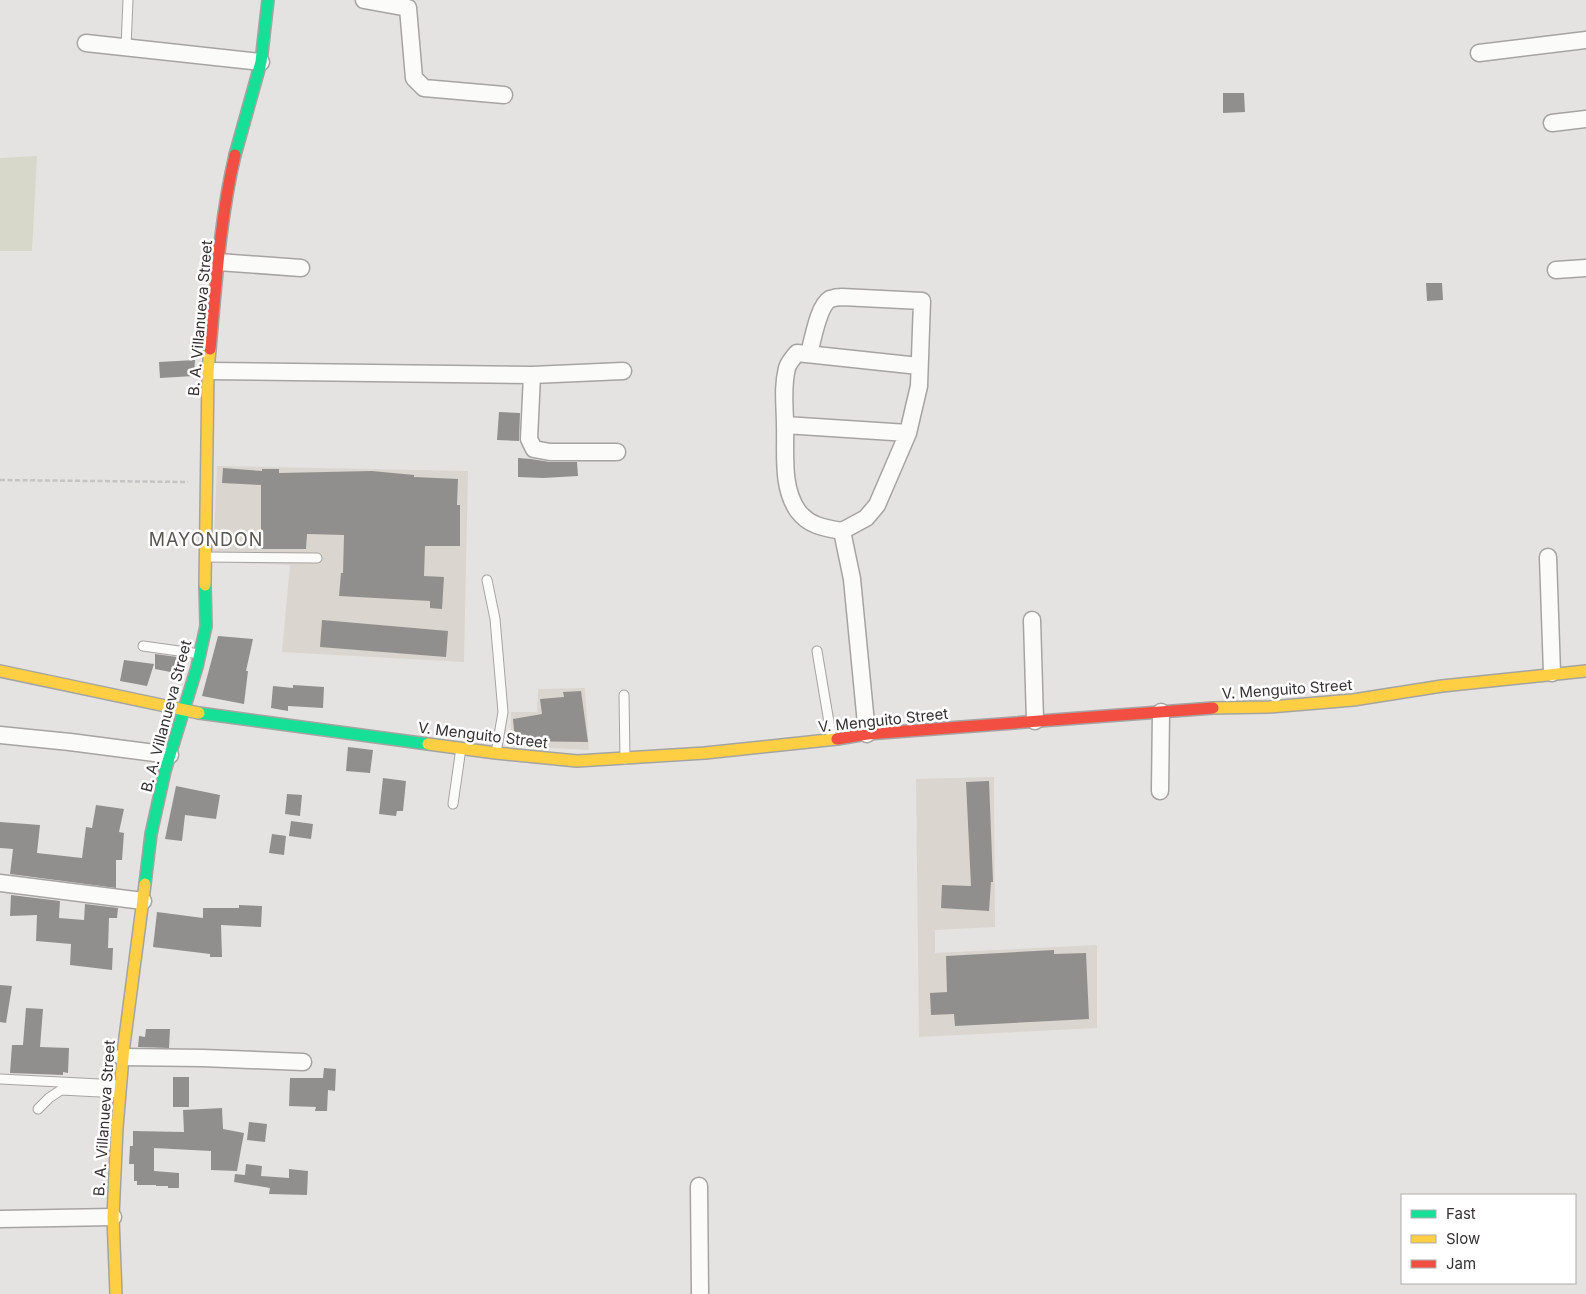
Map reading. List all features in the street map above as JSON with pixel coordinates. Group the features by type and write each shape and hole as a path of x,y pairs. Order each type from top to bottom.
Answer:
{"street":[{"name":"B. A. Villanueva Street","path":"116,1294 113,1217 122,1057 151,834 165,771 200,654 206,626 204,557 208,371 218,262 227,189 237,145 262,62 268,0"},
{"path":"364,0 408,8 414,78 424,88 504,95"},
{"path":"1480,53 1586,40"},
{"path":"86,43 262,62"},
{"path":"1552,123 1586,118"},
{"path":"218,262 301,268"},
{"path":"1556,270 1586,268"},
{"path":"809,353 824,304 830,299 842,297 922,301 919,386 908,434 878,505 866,518 842,531 820,527 811,523 799,512 794,504 785,464 783,389 787,366 797,353 809,353 919,366"},
{"path":"208,371 532,375 623,371"},
{"path":"532,375 528,439 534,450 550,452 617,452"},
{"path":"785,425 908,434"},
{"path":"842,531 852,579 867,734"},
{"path":"1548,557 1552,673"},
{"path":"1032,620 1035,721"},
{"name":"V. Menguito Street","path":"0,671 184,710 496,753 577,761 625,760 832,740 867,734 1353,700 1442,686 1552,673 1586,671"},
{"path":"1160,712 1160,791"},
{"path":"0,735 170,755"},
{"path":"0,883 143,901"},
{"path":"122,1057 303,1062"},
{"path":"700,1186 700,1294"},
{"path":"0,1219 113,1217"}],"lane":[{"path":"126,47 128,0"},
{"path":"204,557 317,558"},
{"path":"487,580 495,619 503,712 496,753"},
{"path":"143,646 200,654"},
{"path":"817,651 832,740"},
{"path":"624,695 625,760"},
{"path":"453,804 461,748"},
{"path":"0,1079 120,1089"},
{"path":"38,1109 61,1090 120,1089"}],"path":[{"path":"0,480 207,483"}],"shaded area":[{"path":"37,156 32,251 0,251 0,158"},
{"path":"217,466 468,471 464,662 282,652 290,565 213,562"},
{"path":"585,688 589,750 511,746 511,712 537,712 538,689"},
{"path":"994,777 995,927 935,930 935,953 1097,945 1097,1028 919,1037 916,779"}],"building":[{"path":"1223,93 1244,93 1245,112 1223,113"},
{"path":"1426,283 1442,283 1443,300 1427,301"},
{"path":"195,360 194,376 160,378 159,362"},
{"path":"499,412 520,413 519,441 497,440"},
{"path":"518,458 550,462 577,462 578,476 518,477"},
{"path":"223,468 262,471 262,469 279,469 279,473 372,471 414,475 414,477 458,479 457,505 460,505 460,546 425,546 424,576 444,577 442,609 430,608 430,601 339,596 341,573 343,573 344,535 307,534 306,549 261,549 261,485 222,483"},
{"path":"322,620 448,631 446,657 320,647"},
{"path":"218,636 253,639 246,671 248,671 244,704 202,696"},
{"path":"155,654 185,658 181,674 155,669"},
{"path":"124,660 154,664 147,686 120,681"},
{"path":"293,685 324,687 323,708 288,706 288,711 271,708 273,686 293,688"},
{"path":"581,691 588,742 515,741 513,719 542,714 540,699 564,697 563,692"},
{"path":"348,747 373,750 370,773 346,771"},
{"path":"383,778 406,781 403,811 397,811 396,816 379,814"},
{"path":"989,781 993,882 991,882 989,911 941,908 942,885 971,886 966,782"},
{"path":"176,786 220,795 216,819 185,815 182,841 165,839"},
{"path":"287,794 302,795 300,816 285,814"},
{"path":"96,805 124,809 119,832 124,833 122,860 116,860 116,888 10,874 13,849 0,848 0,822 40,825 37,853 82,858 86,827 92,828"},
{"path":"291,821 313,824 311,839 289,836"},
{"path":"272,834 286,836 284,855 269,853"},
{"path":"11,895 60,901 59,918 84,920 85,904 118,908 117,918 109,918 108,948 113,948 112,970 70,965 71,944 36,941 37,915 10,916"},
{"path":"239,905 262,906 261,927 221,925 222,957 210,957 210,954 153,947 157,912 203,918 203,908 239,908"},
{"path":"1054,950 1054,954 1086,953 1089,1019 955,1026 954,1014 931,1015 930,993 947,992 946,956"},
{"path":"0,985 12,986 6,1023 0,1022"},
{"path":"26,1008 43,1009 40,1047 69,1048 68,1073 63,1072 63,1075 10,1073 12,1045 23,1045"},
{"path":"146,1029 170,1029 169,1048 138,1047 139,1036 145,1037"},
{"path":"324,1068 336,1069 335,1091 328,1090 327,1111 315,1111 316,1107 289,1106 290,1078 323,1078"},
{"path":"173,1077 189,1077 189,1107 173,1107"},
{"path":"222,1108 223,1129 244,1133 237,1171 211,1170 211,1151 154,1148 154,1171 179,1173 179,1188 137,1185 137,1181 134,1181 134,1164 129,1164 130,1146 133,1146 133,1131 184,1132 183,1110"},
{"path":"249,1122 267,1124 265,1142 247,1140"},
{"path":"246,1164 262,1166 261,1176 289,1178 289,1169 308,1171 307,1195 269,1194 270,1188 234,1182 235,1174 245,1175"}],"traffic: fast":[{"path":"235,155 261,62 268,0"},
{"path":"145,884 151,834 165,771 197,667 206,626 205,585"},
{"path":"199,713 428,744"}],"traffic: slow":[{"path":"205,585 208,371 210,349"},
{"path":"0,671 199,713"},
{"path":"1213,708 1269,707 1353,700 1442,686 1586,671"},
{"path":"428,744 577,761 705,753 837,739"},
{"path":"116,1294 113,1217 117,1128 124,1045 145,884"}],"traffic: jam":[{"path":"210,349 222,227 235,155"},
{"path":"837,739 867,734 1213,708"}],"district":[{"name":"MAYONDON","path":"206,539"}]}
